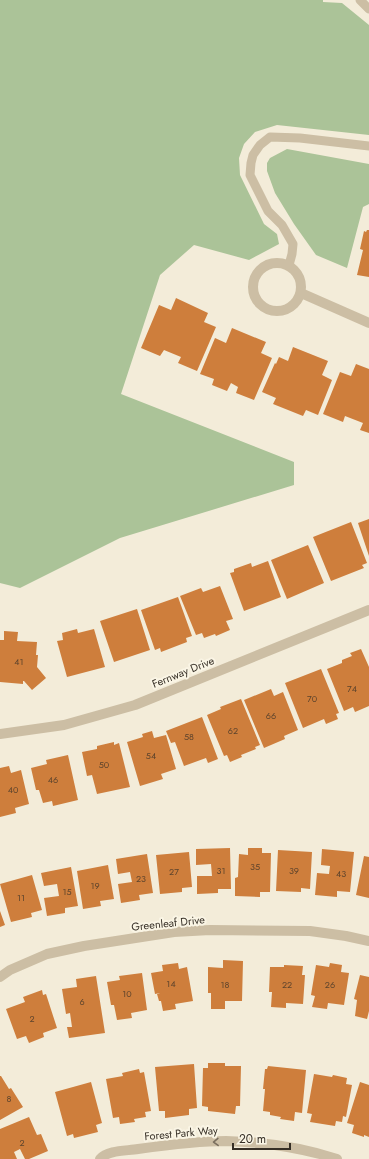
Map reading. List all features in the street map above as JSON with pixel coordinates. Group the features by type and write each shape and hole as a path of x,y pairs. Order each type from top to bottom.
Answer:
{"street":[{"path":"272,263 288,265 295,270 300,277 301,293 297,301 285,310 270,310 262,306 257,301 254,294 254,278 265,266 272,263"},
{"path":"301,293 369,323"},
{"name":"Fernway Drive","path":"0,734 64,725 135,705 369,610"},
{"name":"Greenleaf Drive","path":"0,977 10,970 47,954 84,946 174,932 210,930 310,931 369,941"},
{"name":"Forest Park Way","path":"100,1159 107,1154 128,1150 179,1144 226,1142 262,1144 337,1159"}],"lane":[{"path":"360,0 369,9"},
{"path":"288,265 292,254 293,244 282,225 268,210 250,175 253,155 260,145 270,137 300,138 369,146"}],"green space":[{"path":"0,0 323,0 323,2 342,3 369,25 369,135 277,125 255,132 244,144 239,158 240,175 264,224 277,234 279,244 249,260 194,245 160,275 121,394 294,462 294,485 120,538 20,588 0,583"},
{"path":"287,149 369,164 369,204 363,207 347,268 316,255 294,224 275,193 267,171 267,163 270,158"}],"building":[{"path":"369,230 369,277 357,275 363,250 360,249 364,231 366,232"},
{"path":"176,298 208,313 204,322 216,327 197,371 178,363 181,357 164,350 160,356 141,348 159,305 171,310"},
{"path":"232,328 266,342 261,353 272,358 254,400 236,393 238,387 231,383 227,391 212,385 214,379 200,374 215,338 226,343"},
{"path":"293,347 328,361 322,375 332,380 318,415 306,410 303,416 273,404 276,398 262,392 279,357 288,361"},
{"path":"356,364 369,369 369,433 360,430 363,423 345,416 343,422 323,414 340,372 351,376"},
{"path":"369,519 369,556 358,523"},
{"path":"351,522 367,563 362,565 364,568 331,581 313,537"},
{"path":"308,545 324,583 287,599 271,560"},
{"path":"268,561 281,597 244,611 230,573 234,572 234,569 251,563 252,567"},
{"path":"220,586 233,619 226,621 230,630 216,636 215,634 204,638 202,633 196,635 180,596 201,588 203,592"},
{"path":"178,597 192,636 186,638 187,642 161,652 160,648 155,650 141,610"},
{"path":"137,609 150,650 114,662 100,621"},
{"path":"77,629 78,633 94,629 105,667 67,677 57,641 63,640 62,633"},
{"path":"4,631 18,632 17,641 37,642 37,667 46,678 32,690 24,681 23,684 0,682 0,640 4,640"},
{"path":"361,649 369,667 369,706 355,712 353,707 344,711 327,669 342,663 342,660 352,656 350,653"},
{"path":"321,669 339,713 336,714 338,719 326,724 324,719 303,728 285,683"},
{"path":"271,689 274,696 283,692 298,730 284,736 285,739 264,748 244,700"},
{"path":"241,699 260,745 255,747 256,749 241,755 242,757 230,762 227,755 224,756 207,715 221,709 220,707"},
{"path":"202,717 218,759 208,763 206,758 184,766 175,742 171,743 166,731"},
{"path":"152,731 154,738 166,735 176,769 161,774 163,779 140,786 127,742 143,737 142,734"},
{"path":"114,742 114,745 119,743 130,787 97,794 92,775 87,776 82,752 97,749 97,746"},
{"path":"68,755 78,800 53,806 52,801 43,803 39,790 36,790 31,768 47,764 46,760"},
{"path":"9,766 11,773 21,770 29,804 15,808 16,813 0,817 0,768"},
{"path":"230,848 231,889 218,889 218,893 197,894 197,876 212,876 211,864 196,865 196,849"},
{"path":"248,848 262,848 262,853 271,853 270,892 260,892 260,897 235,896 235,878 238,877 239,854 248,855"},
{"path":"322,849 354,852 350,892 337,891 337,897 315,895 317,873 329,874 330,866 321,865"},
{"path":"278,850 312,852 310,889 301,888 301,892 276,891"},
{"path":"189,852 192,887 182,888 182,892 160,894 156,855"},
{"path":"147,854 153,893 139,895 140,900 121,903 118,884 132,882 130,872 118,874 116,859"},
{"path":"364,856 369,857 369,898 356,895"},
{"path":"108,865 114,899 100,901 101,906 83,909 77,871"},
{"path":"71,867 78,906 65,908 65,913 47,916 44,898 59,896 57,884 44,886 41,873"},
{"path":"32,875 42,910 31,913 32,917 11,922 0,884"},
{"path":"0,911 5,925 0,927"},
{"path":"223,960 243,961 242,1001 225,1001 225,1009 211,1009 211,993 208,993 208,967 223,968"},
{"path":"178,963 179,969 187,967 193,1001 175,1004 176,1009 163,1011 161,1001 159,1001 157,994 160,993 155,994 151,973 163,971 162,965"},
{"path":"330,963 342,965 341,972 349,973 344,1005 328,1003 327,1009 312,1007 315,996 311,995 316,965 329,967"},
{"path":"284,965 303,966 302,975 305,975 303,1004 286,1003 286,1008 271,1007 272,992 269,992 270,967 284,967"},
{"path":"142,973 147,1010 131,1013 132,1018 117,1020 114,1005 111,1005 107,982 120,980 119,976"},
{"path":"360,975 369,977 369,1011 367,1019 355,1016 357,1000 354,999"},
{"path":"96,976 105,1033 69,1038 67,1027 72,1027 70,1013 66,1014 62,989 77,987 76,979"},
{"path":"42,990 43,995 46,994 57,1028 43,1033 44,1037 29,1043 26,1036 17,1039 6,1009 25,1002 23,997"},
{"path":"208,1063 225,1063 225,1066 241,1066 240,1106 236,1106 235,1114 208,1111 208,1107 202,1106 203,1068 208,1068"},
{"path":"194,1064 197,1108 189,1109 189,1115 165,1118 165,1111 159,1111 155,1067"},
{"path":"268,1066 306,1070 302,1113 295,1112 294,1121 280,1119 281,1117 270,1115 270,1112 263,1111 265,1069 267,1069"},
{"path":"139,1069 140,1073 144,1072 151,1111 145,1112 146,1117 134,1119 135,1122 120,1124 119,1117 113,1118 106,1079 123,1076 122,1073"},
{"path":"314,1074 332,1077 333,1075 347,1078 346,1084 352,1085 346,1117 343,1116 342,1122 336,1121 335,1126 310,1122 312,1114 307,1113"},
{"path":"0,1076 9,1089 11,1088 23,1107 0,1120"},
{"path":"91,1082 102,1123 96,1125 98,1132 74,1138 73,1134 67,1136 55,1092"},
{"path":"360,1082 369,1085 369,1137 352,1133 354,1125 347,1123"},
{"path":"29,1117 37,1135 41,1134 48,1151 29,1159 25,1159 20,1149 14,1152 17,1159 0,1159 0,1129"}]}
